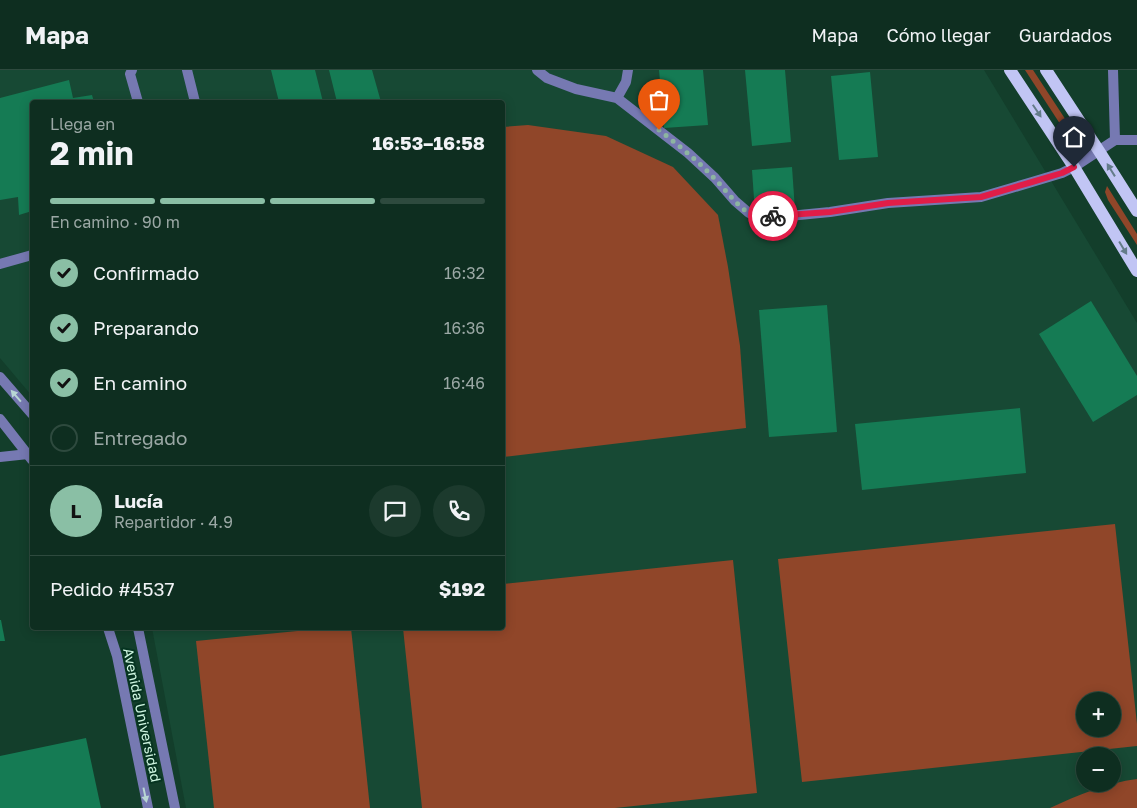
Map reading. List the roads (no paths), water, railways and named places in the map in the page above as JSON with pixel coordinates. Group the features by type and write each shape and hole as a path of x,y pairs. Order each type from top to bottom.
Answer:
{"main road":[{"path":"1010,70 1074,167 1137,271"},
{"path":"1046,70 1137,211"}],"street":[{"path":"132,70 130,74 137,100"},
{"path":"187,70 194,100"},
{"path":"537,70 547,78 576,89 617,98 688,153 749,213 762,217 830,212 888,203 981,197 1062,173 1115,140 1137,140"},
{"path":"617,98 626,82 628,70"},
{"path":"1112,70 1115,140"},
{"path":"0,264 30,256"},
{"path":"0,378 30,412"},
{"path":"0,419 30,457"},
{"path":"0,457 30,457"},
{"name":"Avenida Universidad","path":"109,630 117,656 148,808"},
{"name":"Avenida Universidad","path":"138,630 175,808"}]}
